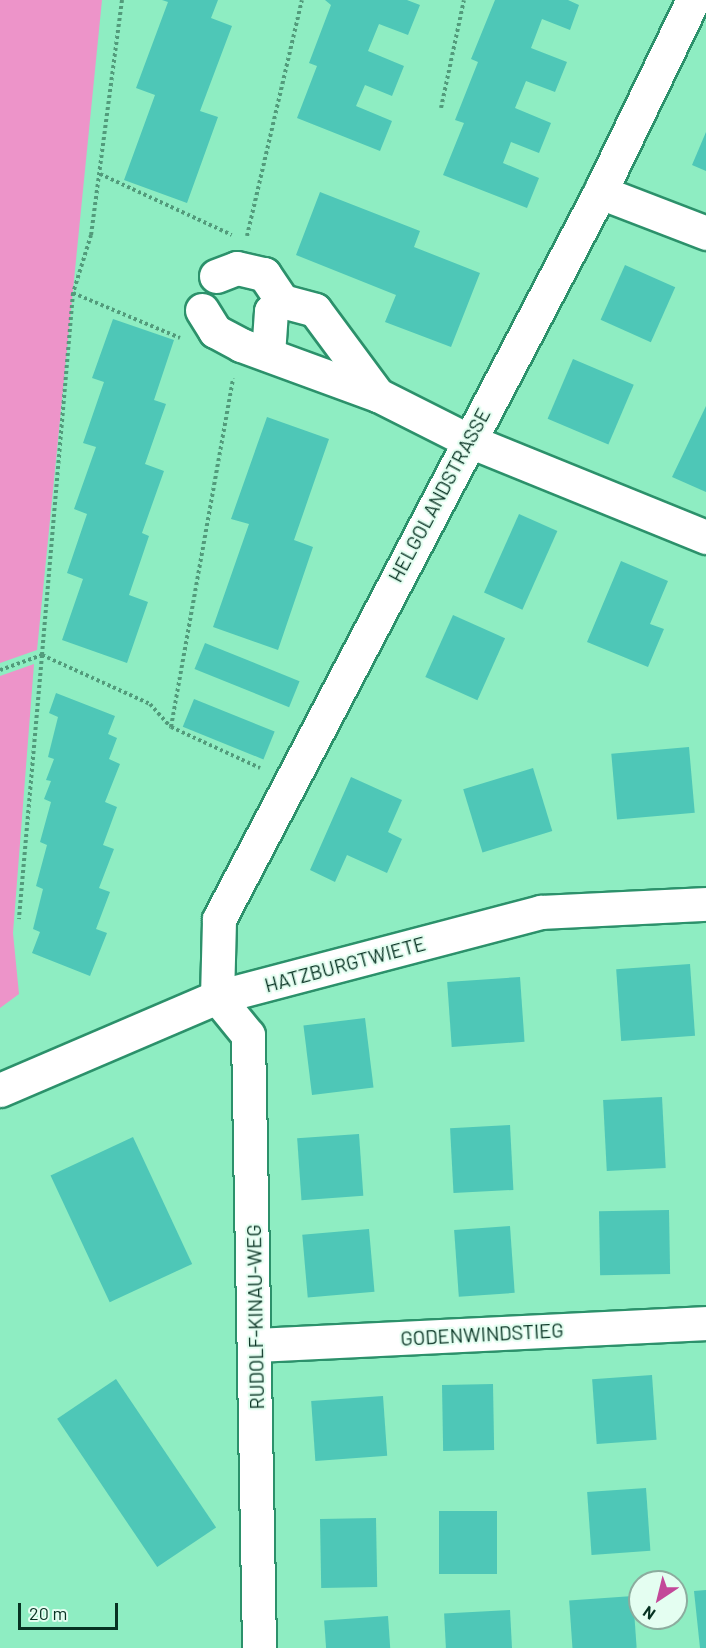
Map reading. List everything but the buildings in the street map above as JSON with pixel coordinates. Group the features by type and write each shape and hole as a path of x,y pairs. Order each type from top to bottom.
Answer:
{"street":[{"name":"HELGOLANDSTRASSE","path":"217,997 219,919 467,440 600,192 693,0"},
{"path":"600,192 706,232"},
{"path":"216,276 237,268 264,274 282,301 315,310 378,395"},
{"path":"255,350 271,311 282,301"},
{"path":"202,310 214,332 255,350 378,395 467,440 706,537"},
{"name":"HATZBURGTWIETE","path":"0,1090 217,997 541,912 706,904"},
{"name":"RUDOLF-KINAU-WEG","path":"217,997 248,1035 257,1345 259,1648"},
{"name":"GODENWINDSTIEG","path":"257,1345 706,1323"}],"path":[{"path":"19,919 73,293 91,235 122,0"},
{"path":"99,174 246,241 302,0"},
{"path":"441,108 464,0"},
{"path":"73,293 192,343"},
{"path":"171,727 255,350"},
{"path":"0,670 42,655 150,704 171,727 290,782"}],"shaded area":[{"path":"0,0 102,0 37,650 0,663"},
{"path":"34,664 13,933 19,994 0,1008 0,676"}]}
